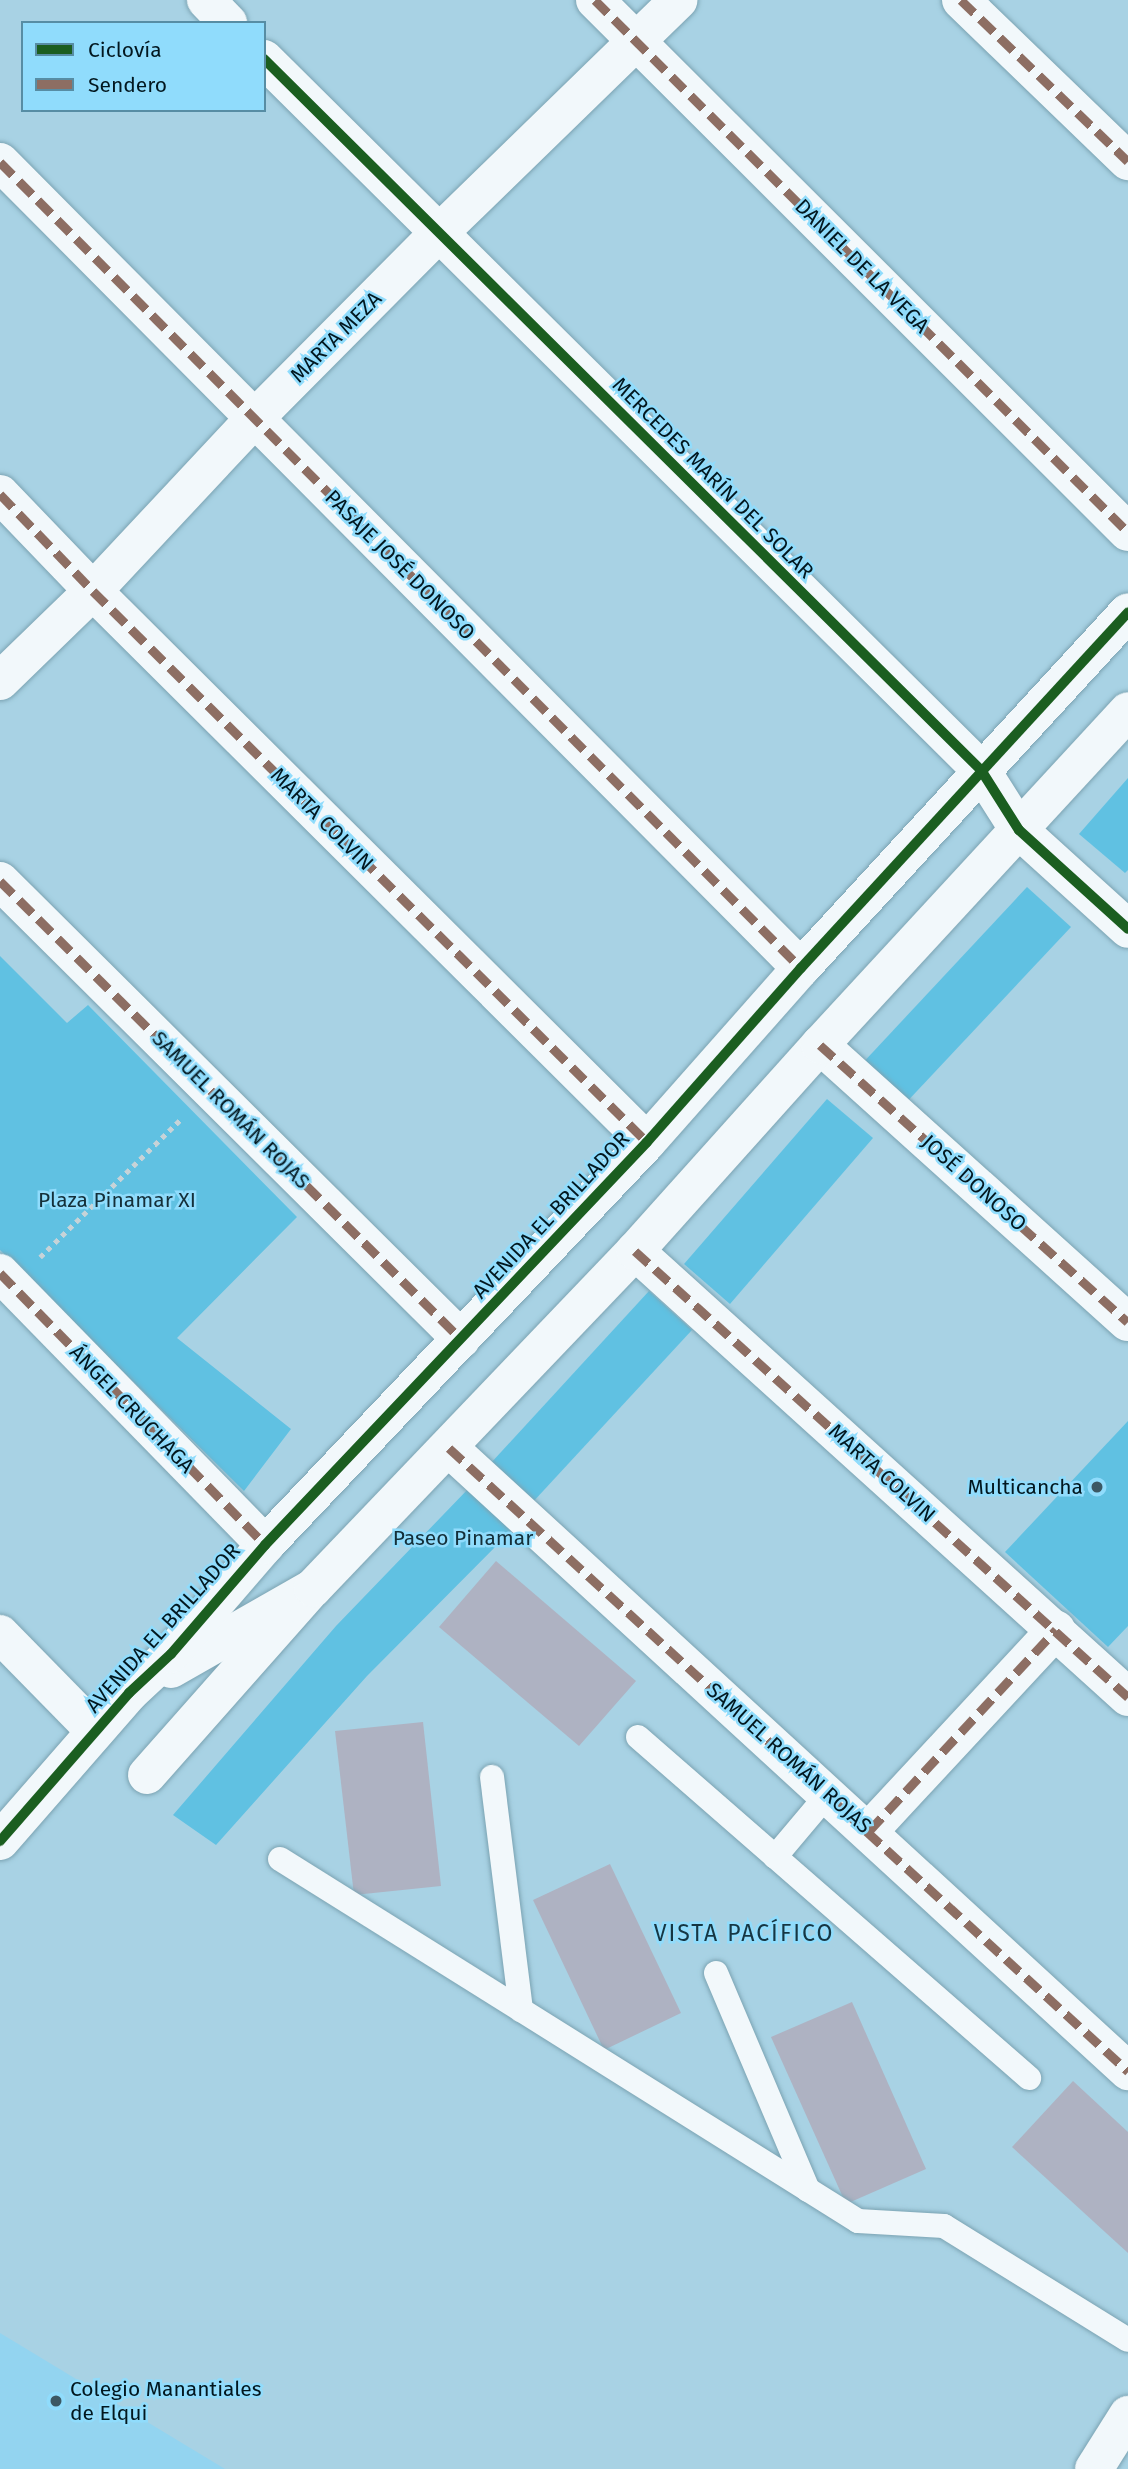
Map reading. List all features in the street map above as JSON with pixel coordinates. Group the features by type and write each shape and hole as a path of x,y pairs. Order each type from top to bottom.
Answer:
{"street":[{"path":"206,0 226,21"},
{"name":"DANIEL DE LA VEGA","path":"595,0 1128,532"},
{"name":"MARTA MEZA","path":"0,681 93,591 254,419 439,233 679,0"},
{"path":"961,0 1128,161"},
{"name":"MERCEDES MARÍN DEL SOLAR","path":"266,61 981,771 1019,830 1128,929"},
{"name":"PASAJE JOSÉ DONOSO","path":"0,162 801,968"},
{"name":"MARTA COLVIN","path":"0,494 93,591 647,1142"},
{"name":"AVENIDA EL BRILLADOR","path":"0,1841 95,1731 171,1654 265,1545 647,1142 801,968 1128,612"},
{"path":"147,1774 313,1588 635,1251 820,1045 1128,712"},
{"name":"SAMUEL ROMÁN ROJAS","path":"0,881 461,1339"},
{"name":"JOSÉ DONOSO","path":"820,1045 1128,1322"},
{"name":"MARTA COLVIN","path":"635,1251 1128,1697"},
{"name":"ÁNGEL CRUCHAGA","path":"6,1278 265,1545"},
{"name":"SAMUEL ROMÁN ROJAS","path":"449,1448 1128,2071"},
{"path":"130,1693 313,1588"},
{"path":"869,1831 1056,1630"},
{"path":"0,1634 95,1731"},
{"path":"1094,2469 1128,2415"}],"lane":[{"path":"638,1737 1029,2078"},
{"path":"492,1777 522,2010"},
{"path":"775,1857 828,1794"},
{"path":"280,1858 858,2221 944,2226 1128,2340"},
{"path":"716,1973 808,2190"}],"path":[{"path":"6,1278 212,1089"}],"shaded area":[{"name":"Colegio Manantiales de Elqui","path":"0,2333 225,2469 0,2469"}],"green space":[{"path":"1128,778 1128,870 1125,873 1079,834"},
{"path":"1027,887 1071,927 902,1107 859,1067"},
{"name":"Plaza Pinamar XI","path":"0,956 67,1023 88,1005 297,1217 177,1338 291,1429 244,1491 0,1250"},
{"path":"827,1099 873,1138 730,1304 684,1264"},
{"name":"Paseo Pinamar","path":"649,1291 692,1330 532,1503 490,1464"},
{"name":"Multicancha","path":"1128,1421 1128,1626 1108,1647 1005,1552"},
{"name":"Paseo Pinamar","path":"469,1488 514,1528 367,1676 216,1845 173,1815 336,1626"}],"building":[{"path":"496,1561 636,1681 579,1746 439,1627"},
{"path":"423,1722 441,1886 354,1895 335,1731"},
{"path":"610,1864 681,2013 604,2050 533,1900"},
{"path":"852,2002 926,2169 846,2204 771,2037"},
{"path":"1073,2081 1128,2132 1128,2253 1012,2147"}],"marked path":[{"path":"595,0 1128,532"},
{"path":"961,0 1128,161"},
{"path":"0,162 801,968"},
{"path":"0,494 93,591 647,1142"},
{"path":"0,881 461,1339"},
{"path":"820,1045 1128,1322"},
{"path":"635,1251 1128,1697"},
{"path":"0,1273 265,1545"},
{"path":"449,1448 1128,2071"},
{"path":"869,1831 1056,1630"}],"cycle path":[{"path":"266,61 981,770 1019,830 1128,929"},
{"path":"0,1841 129,1693 171,1654 265,1545 647,1142 801,968 1128,612"}],"place":[{"name":"Multicancha","path":"1097,1487"},
{"name":"Colegio Manantiales de Elqui","path":"56,2401"}],"district":[{"name":"VISTA PACÍFICO","path":"744,1933"}]}
